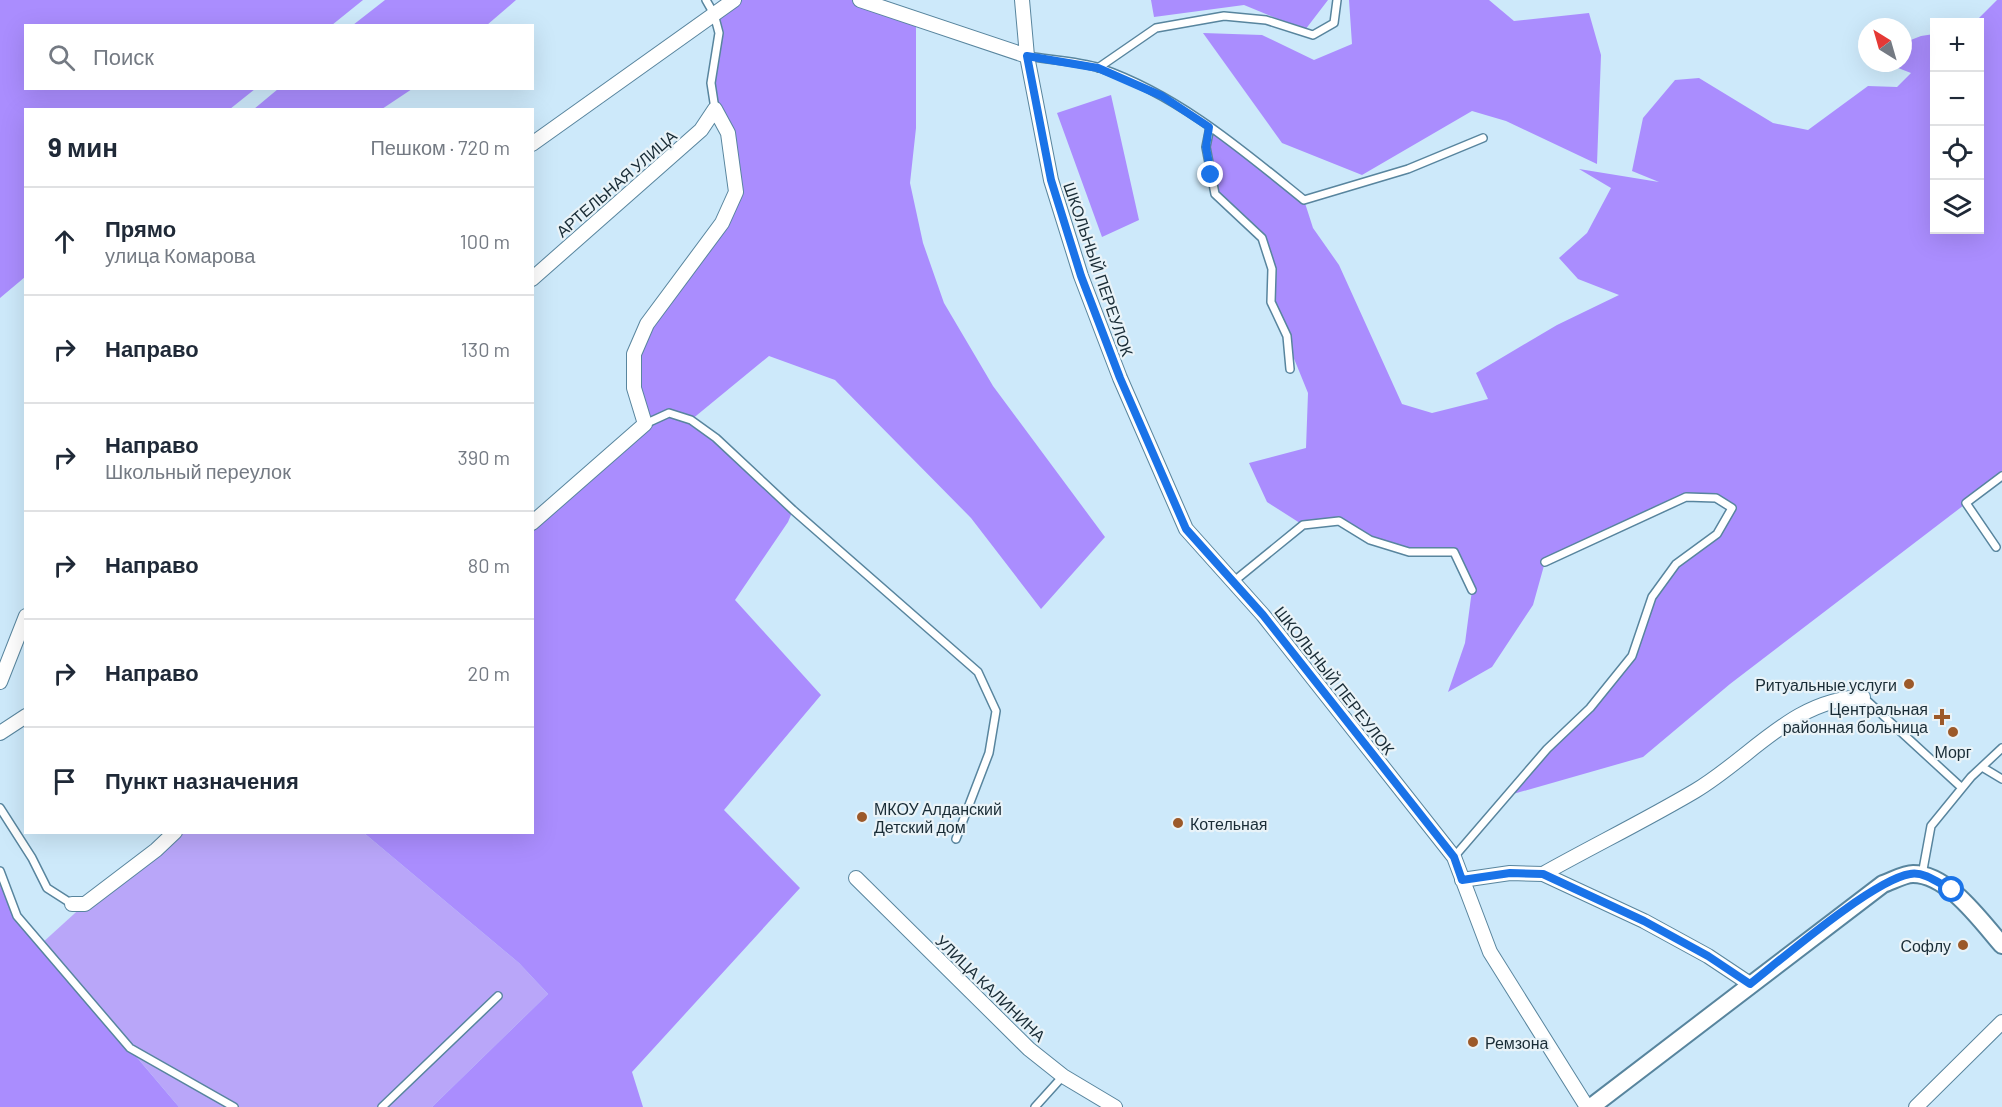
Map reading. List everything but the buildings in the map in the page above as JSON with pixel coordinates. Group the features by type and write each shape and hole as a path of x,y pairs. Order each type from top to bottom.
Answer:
{"street":[{"path":"534,143 734,0"},
{"path":"860,0 1027,56"},
{"name":"ШКОЛЬНЫЙ ПЕРЕУЛОК","path":"1022,0 1027,56 1051,180 1081,276 1120,378 1186,529 1263,615 1454,857 1490,952 1589,1107"},
{"path":"534,522 645,424 634,388 634,354 647,324 722,224 736,192 728,133 715,109"},
{"name":"АРТЕЛЬНАЯ УЛИЦА","path":"534,277 701,130 715,109"},
{"path":"0,682 24,621"},
{"path":"1543,874 1702,786 1745,756 1772,732 1796,717 1841,698 1863,697"},
{"path":"0,732 24,717"},
{"path":"72,904 85,904 156,850 173,834"},
{"path":"1462,880 1510,873 1543,874 1644,921 1708,956 1750,984"},
{"path":"1589,1107 1882,884 1910,873 1922,875 1952,890 2002,945"},
{"name":"УЛИЦА КАЛИНИНА","path":"856,878 1029,1049 1063,1076 1115,1107"},
{"path":"1916,1107 2002,1022"}],"lane":[{"path":"706,0 714,14 719,33 711,83 715,109"},
{"path":"1098,68 1156,27 1224,16 1266,20 1314,35 1334,23 1337,0"},
{"path":"1027,56 1098,68 1162,96 1209,127 1304,200 1408,169 1484,138"},
{"path":"1209,127 1206,147 1215,195 1262,238 1272,269 1271,302 1287,336 1290,369"},
{"path":"645,424 669,413 691,420 716,438 809,525 978,672 996,711 989,753 956,839"},
{"path":"1996,547 1966,503 2002,476"},
{"path":"1454,857 1547,749 1590,708 1632,656 1652,597 1676,564 1717,534 1732,508 1716,498 1686,497 1545,562"},
{"path":"1233,582 1303,525 1339,520 1370,540 1409,552 1454,552 1472,590"},
{"path":"1863,697 1962,788"},
{"path":"1922,875 1931,826 1962,788 2002,748"},
{"path":"1982,767 2002,779"},
{"path":"0,808 32,858 47,888 72,904"},
{"path":"0,871 17,916 130,1048 234,1107"},
{"path":"382,1107 498,996"},
{"path":"1035,1107 1063,1076"}],"shaded area":[{"path":"0,0 363,0 333,24 24,24 24,90 254,90 231,108 24,108 24,278 0,298"},
{"path":"385,0 516,0 488,24 354,24"},
{"path":"734,0 860,0 916,19 916,128 910,183 923,243 944,303 993,386 1105,537 1041,609 971,518 835,380 769,356 691,420 793,510 788,522 735,600 821,695 724,810 800,888 632,1072 643,1107 432,1107 548,994 519,963 365,834 534,834 534,522 644,424 634,354 736,192 711,83 719,34 714,14"},
{"path":"1151,0 1328,0 1305,30 1244,5 1154,17"},
{"path":"1349,0 1489,0 1514,21 1589,13 1601,55 1597,164 1506,121 1472,111 1362,175 1282,143 1203,33 1262,35 1314,60 1352,44"},
{"path":"1997,0 2002,0 2002,476 1730,684 1643,757 1506,796 1590,708 1632,656 1652,597 1676,564 1717,534 1732,508 1716,498 1686,497 1545,562 1533,605 1492,667 1448,692 1465,643 1472,590 1454,552 1409,552 1370,540 1339,521 1303,525 1267,502 1249,463 1306,448 1308,393 1271,302 1272,269 1262,238 1215,194 1206,147 1210,127 1304,200 1313,228 1339,265 1402,404 1432,413 1488,399 1476,373 1557,325 1619,295 1578,279 1559,258 1587,233 1611,188 1579,169 1659,182 1632,171 1643,118 1675,80 1699,78 1773,123 1808,130 1868,86 1897,87 1911,73 1908,72 1912,72 1912,40 1930,35 1930,234 1984,234 1984,18 1979,18"},
{"path":"277,90 410,90 384,108 255,108"},
{"path":"1111,95 1139,220 1102,237 1057,113"},
{"path":"174,834 365,834 519,963 548,994 432,1107 179,1107 41,944 85,904"},
{"path":"0,871 17,916 179,1107 0,1107"}],"place":[{"name":"Ритуальные услуги","path":"1909,684"},
{"name":"Центральная районная больница","path":"1942,717"},
{"name":"Морг","path":"1953,732"},
{"name":"МКОУ Алданский Детский дом","path":"862,817"},
{"name":"Котельная","path":"1178,823"},
{"name":"Софлу","path":"1963,945"},
{"name":"Ремзона","path":"1473,1042"}],"route":[{"path":"1211,175 1206,147 1209,127 1162,96 1098,68 1027,56 1051,180 1081,276 1120,378 1186,529 1263,615 1454,857 1462,880 1510,873 1543,874 1644,921 1708,956 1750,984 1882,884 1910,873 1922,875 1952,890"}]}
